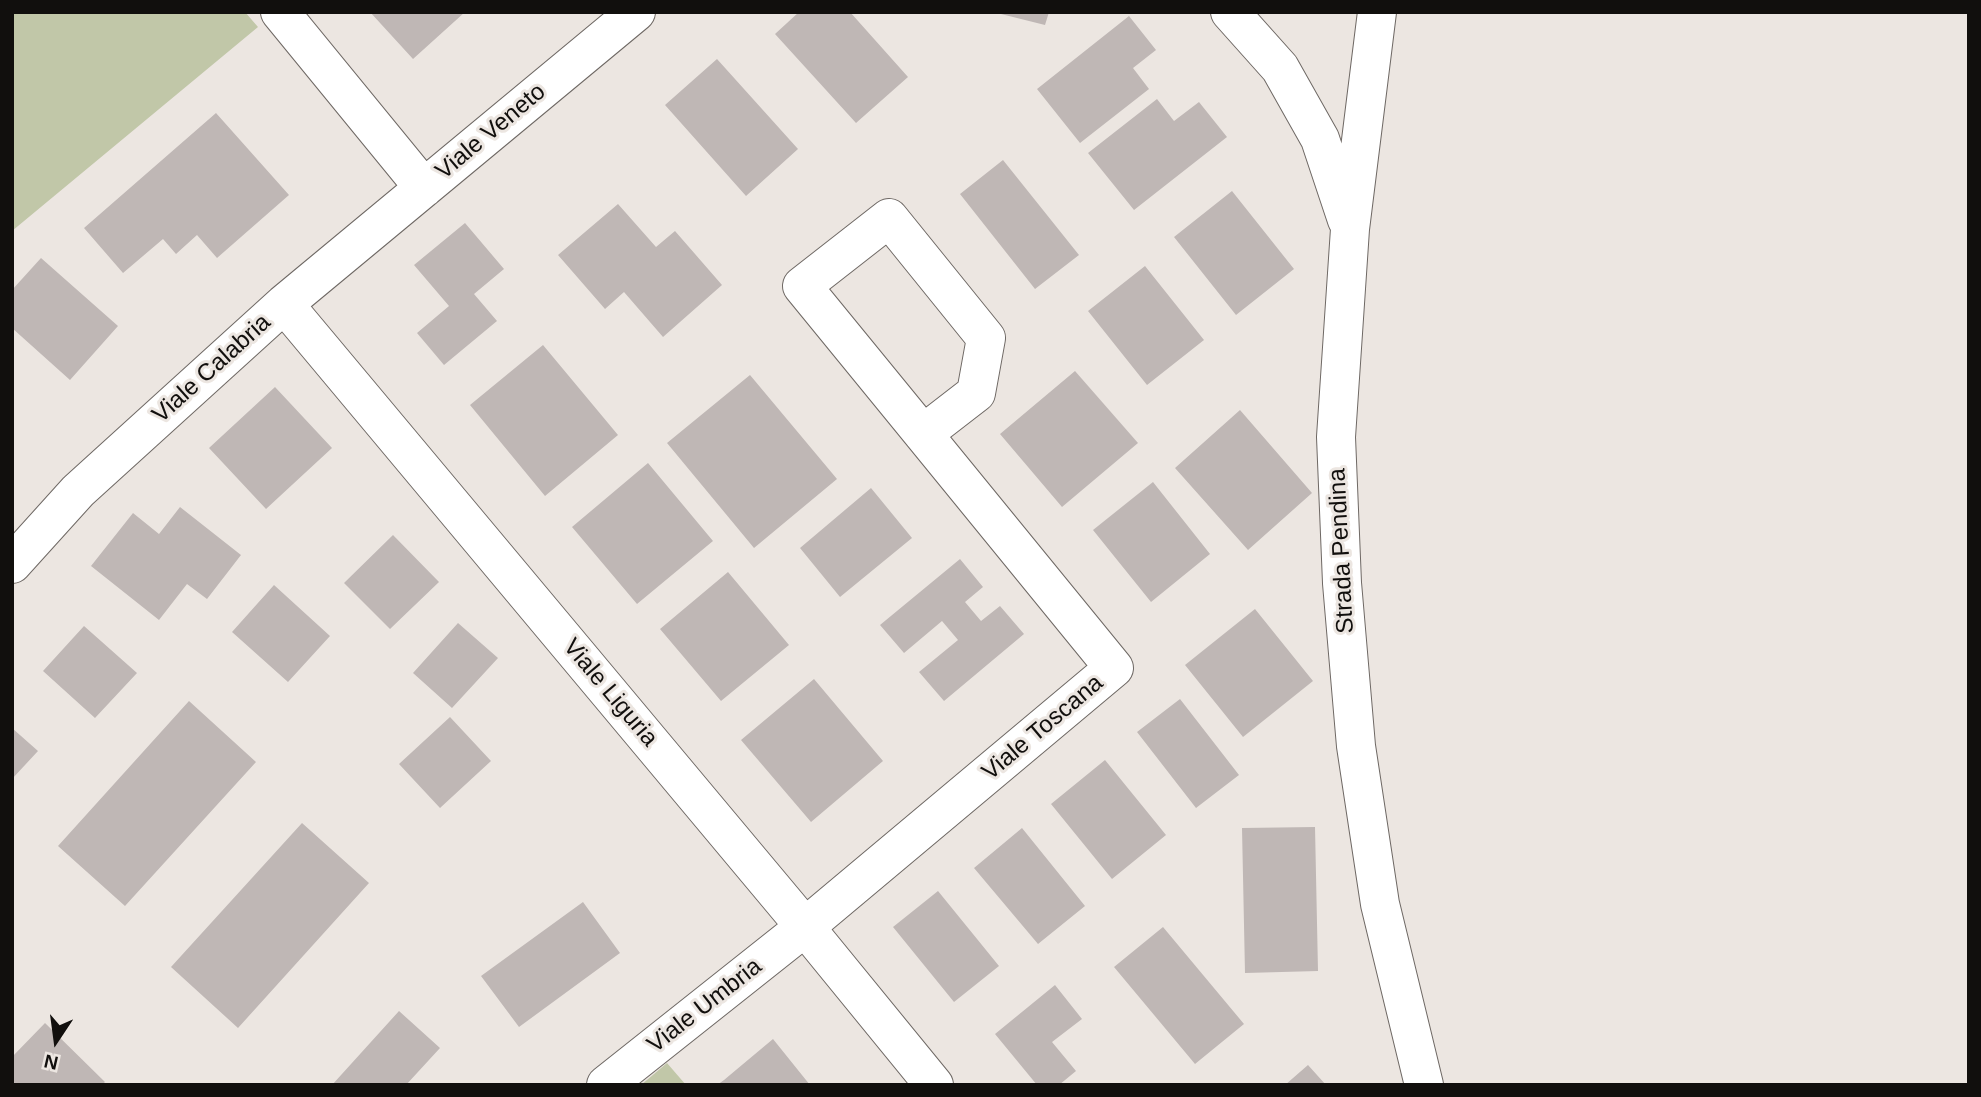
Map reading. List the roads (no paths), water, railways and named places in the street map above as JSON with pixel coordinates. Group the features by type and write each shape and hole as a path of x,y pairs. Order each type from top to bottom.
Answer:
{"street":[{"name":"Viale Veneto","path":"280,12 424,188 636,12"},
{"path":"1230,12 1280,68 1320,139 1350,229"},
{"name":"Strada Pendina","path":"1377,12 1350,229 1336,437 1342,583 1354,732 1380,904 1424,1085"},
{"name":"Viale Calabria","path":"12,564 78,491 284,304 424,188"},
{"name":"Viale Toscana","path":"805,927 1114,668 802,286 889,218 986,338 976,393 923,434"},
{"name":"Viale Liguria","path":"284,304 934,1085"},
{"name":"Viale Umbria","path":"606,1085 805,927"}]}
